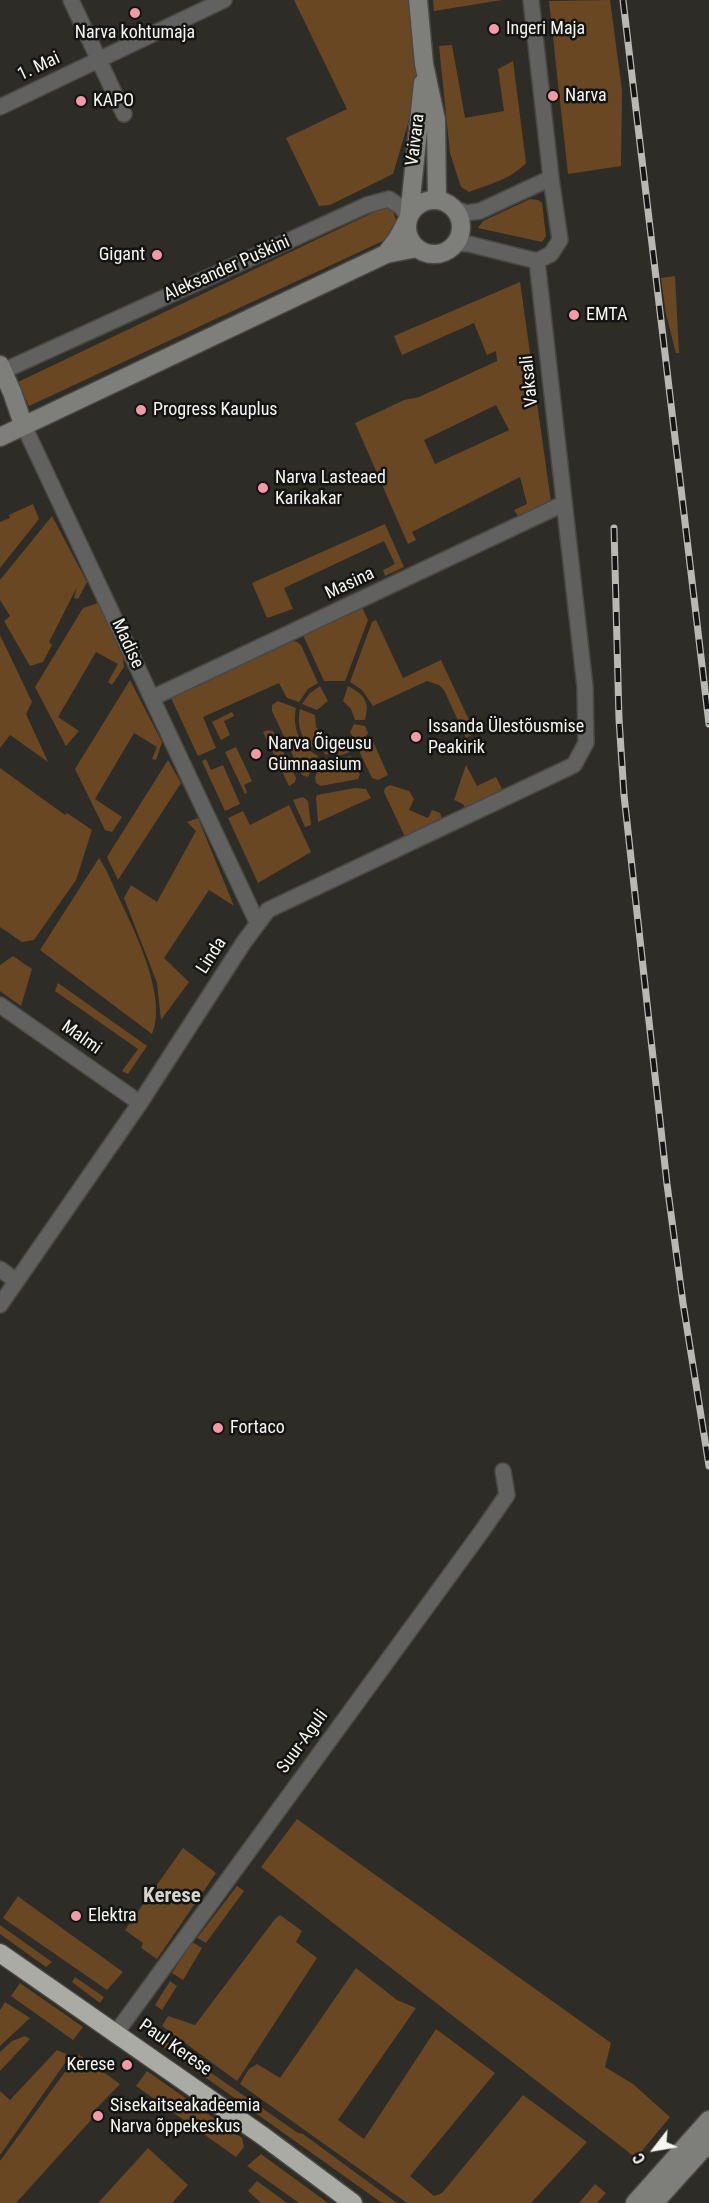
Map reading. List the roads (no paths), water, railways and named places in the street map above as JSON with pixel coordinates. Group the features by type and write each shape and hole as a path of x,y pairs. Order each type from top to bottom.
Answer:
{"highway":[{"name":"Paul Kerese","path":"2,1959 116,2033 263,2136 353,2203"}],"street":[{"path":"71,0 124,114"},
{"name":"1. Mai","path":"0,107 224,0"},
{"name":"Vaivara","path":"418,0 424,64 436,120 445,204"},
{"path":"456,243 469,244 537,261 551,254 560,240 531,0"},
{"name":"Vaivara","path":"408,217 424,64"},
{"path":"386,254 398,238 408,217 420,204 445,204 466,213 480,211 551,178"},
{"name":"Aleksander Puškini","path":"1,368 367,205 389,200 401,207 408,217"},
{"path":"408,217 407,234 417,248 430,254 438,254 451,248 460,234 459,216 445,204"},
{"path":"0,436 386,254 417,248"},
{"name":"Vaksali","path":"537,261 585,687 586,743 574,765"},
{"name":"Madise","path":"1,368 23,424 257,922"},
{"name":"Masina","path":"152,698 563,504"},
{"name":"Linda","path":"0,1305 140,1103 257,922 274,906 574,765"},
{"name":"Malmi","path":"0,1005 140,1103"},
{"path":"0,1269 16,1281"},
{"name":"Suur-Aguli","path":"116,2033 482,1532 507,1495 503,1471"},
{"path":"654,2203 704,2140 709,2120"},
{"path":"635,2203 704,2140"}],"railway":[{"path":"623,0 709,724"},
{"path":"614,528 619,719 624,795 667,1184 709,1466"}],"place":[{"name":"Narva kohtumaja","path":"135,13"},
{"name":"Ingeri Maja","path":"494,29"},
{"name":"Narva","path":"553,96"},
{"name":"KAPO","path":"81,101"},
{"name":"Gigant","path":"157,255"},
{"name":"EMTA","path":"574,315"},
{"name":"Progress Kauplus","path":"141,410"},
{"name":"Narva Lasteaed Karikakar","path":"263,488"},
{"name":"Issanda Ülestõusmise Peakirik","path":"416,737"},
{"name":"Narva Õigeusu Gümnaasium","path":"256,754"},
{"name":"Fortaco","path":"218,1428"},
{"name":"Elektra","path":"76,1916"},
{"name":"Kerese","path":"127,2065"},
{"name":"Sisekaitseakadeemia Narva õppekeskus","path":"98,2116"}],"district":[{"name":"Kerese","path":"172,1897"}]}
